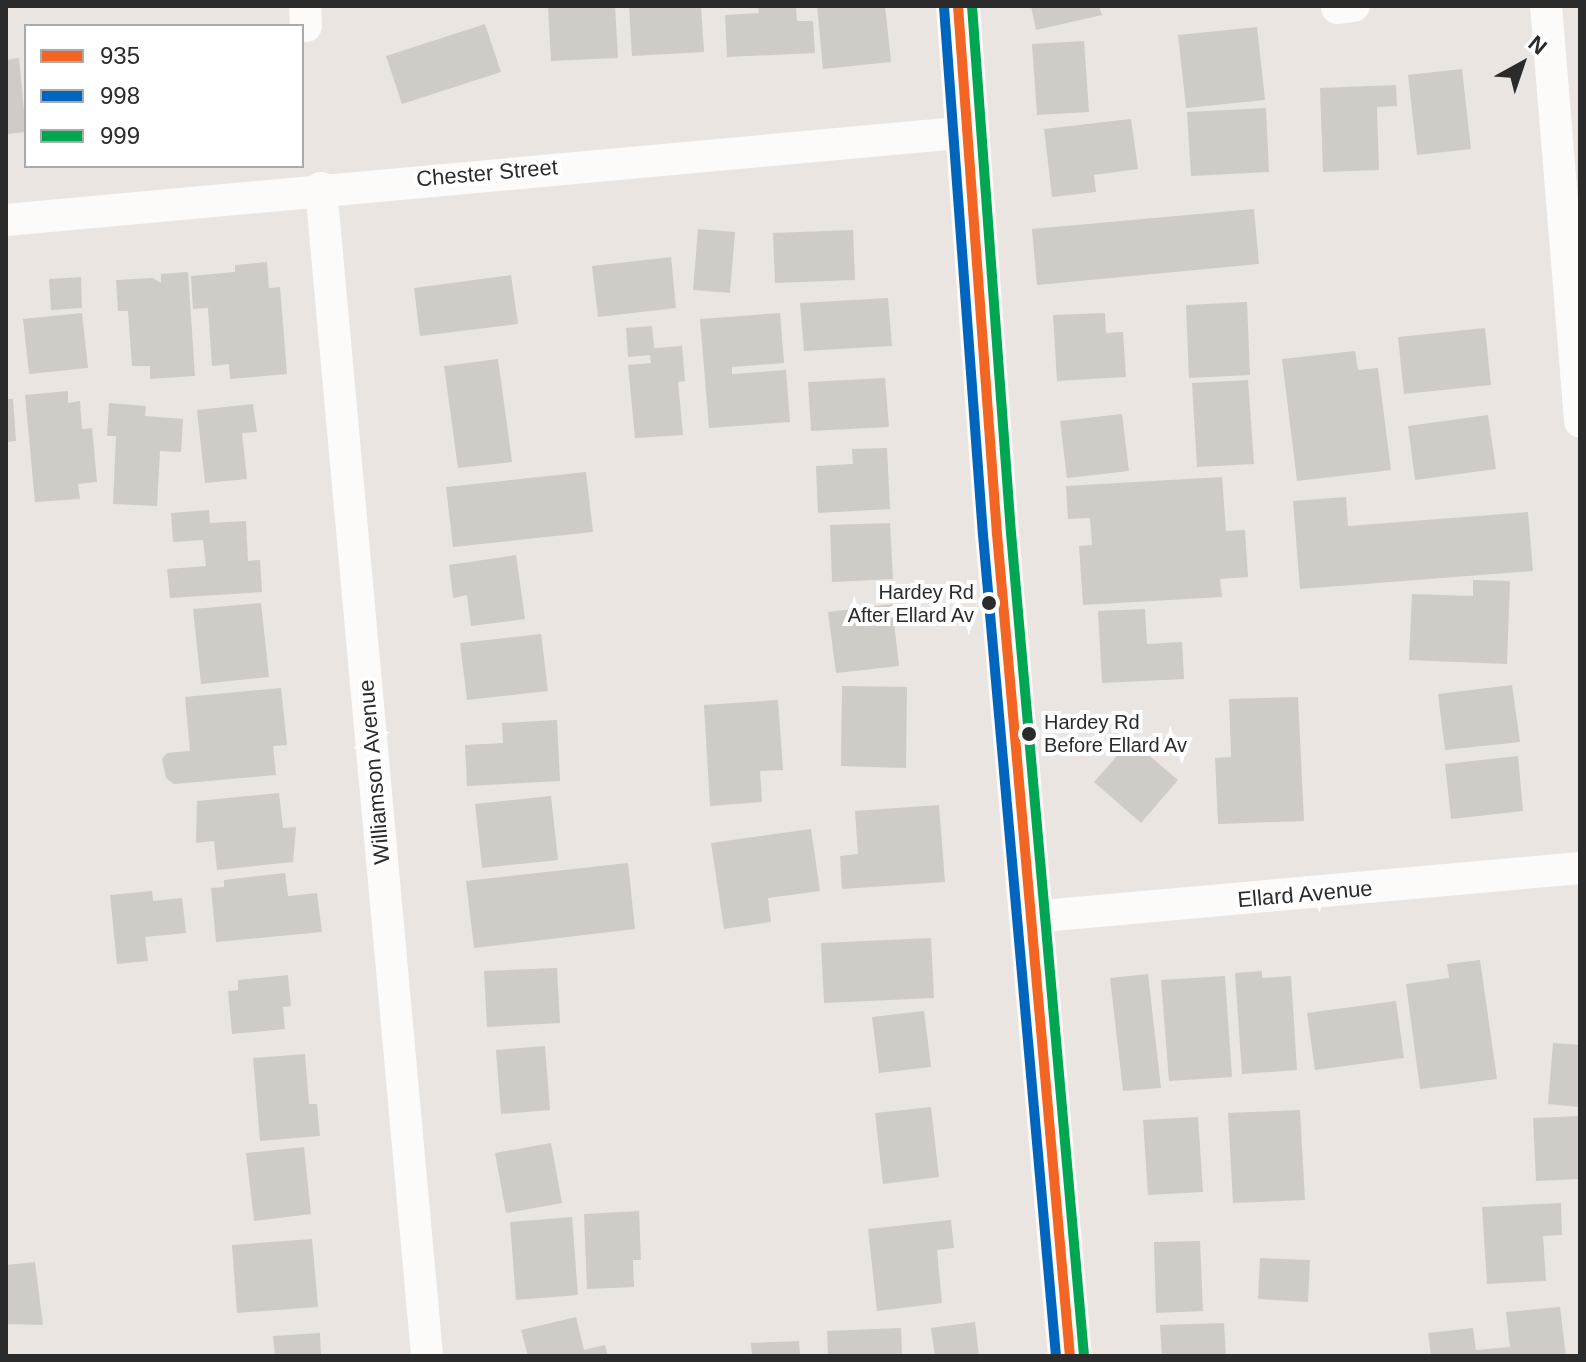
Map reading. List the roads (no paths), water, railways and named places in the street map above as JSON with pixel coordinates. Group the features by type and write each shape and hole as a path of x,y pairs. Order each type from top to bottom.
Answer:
{"main road":[{"path":"958,6 1031,917 1070,1356"}],"street":[{"path":"1546,6 1580,422"},
{"name":"Chester Street","path":"6,220 321,188 969,132"},
{"name":"Williamson Avenue","path":"321,188 427,1356"},
{"name":"Ellard Avenue","path":"1031,917 1580,868"}],"place":[{"name":"Hardey Rd After Ellard Av","path":"989,603"},
{"name":"Hardey Rd Before Ellard Av","path":"1029,734"}]}
